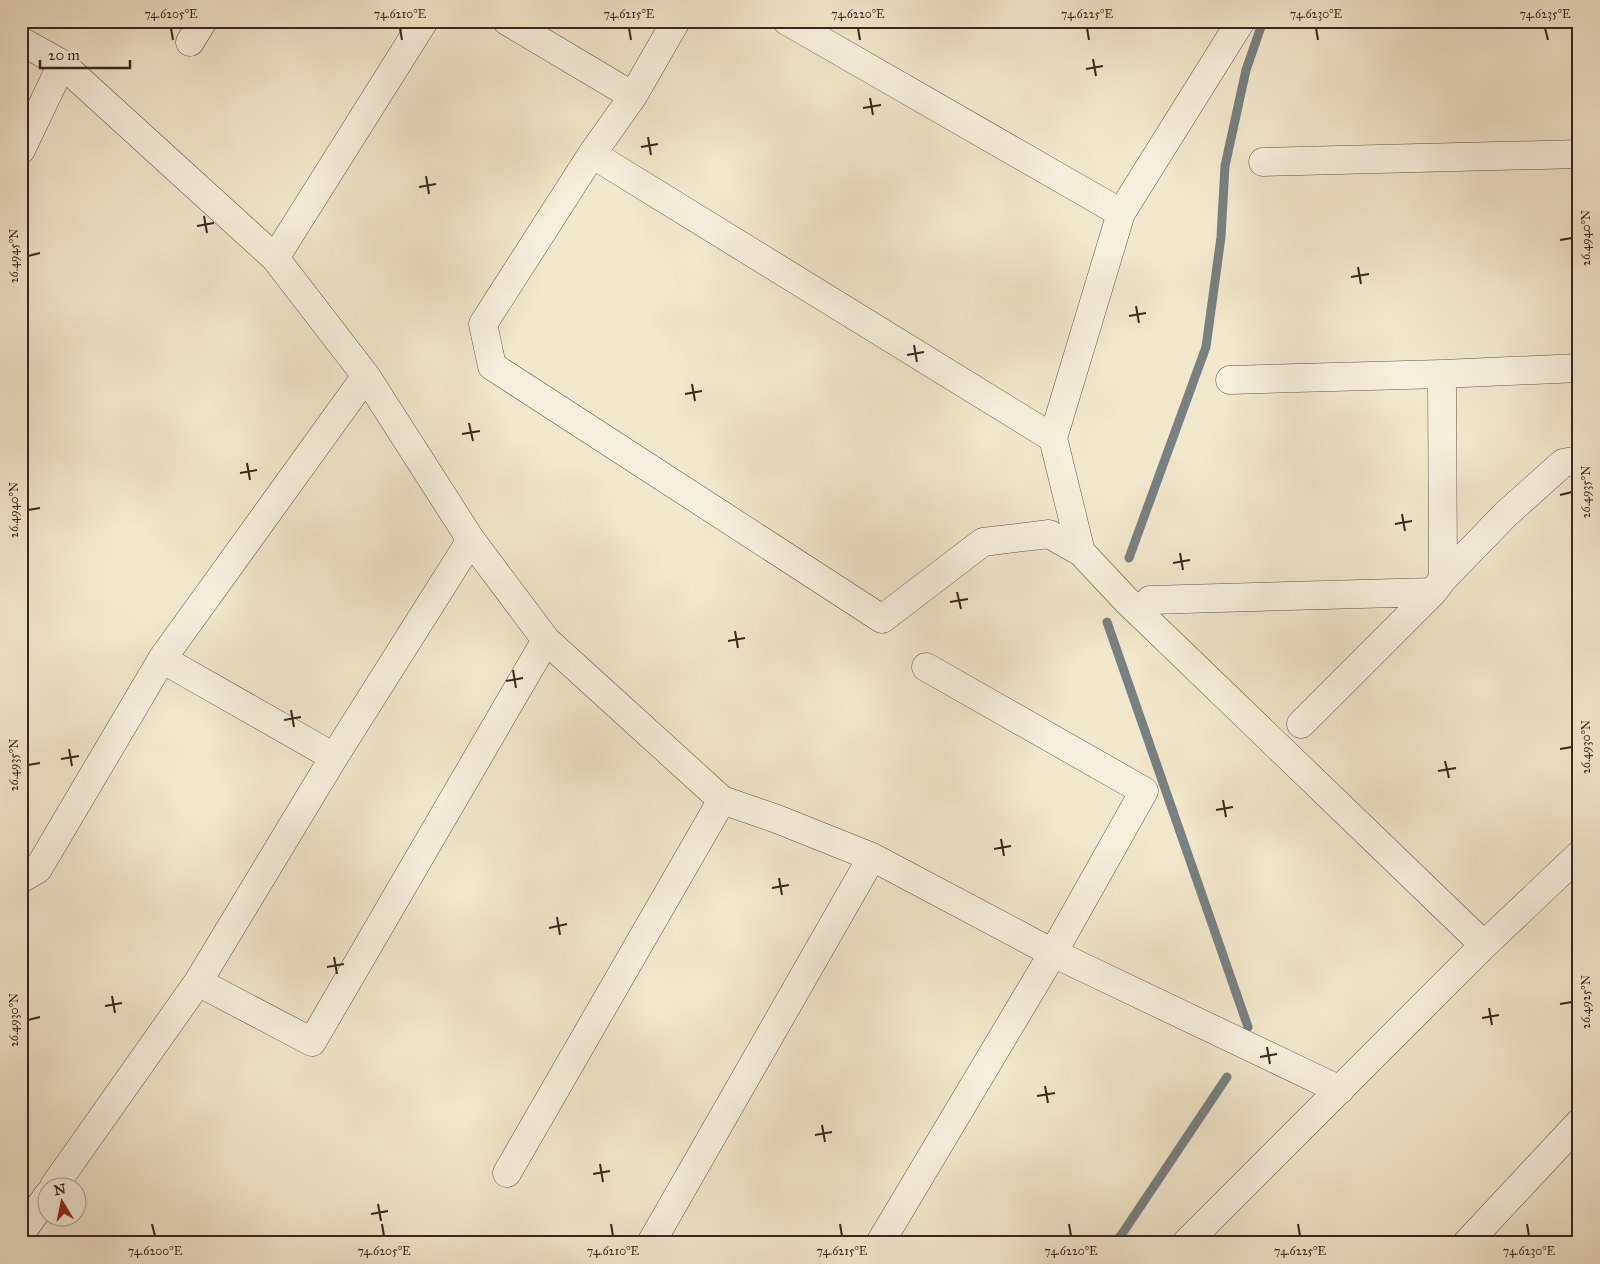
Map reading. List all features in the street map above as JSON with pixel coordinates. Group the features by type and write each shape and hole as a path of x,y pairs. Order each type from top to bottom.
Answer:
{"street":[{"path":"275,258 424,21"},
{"path":"507,21 633,96"},
{"path":"676,21 633,96 592,154 483,324 492,366 882,619 983,542 1049,534 1081,552 1126,600 1484,945"},
{"path":"787,21 1121,213"},
{"path":"1081,552 1053,438 1121,213 1241,21"},
{"path":"21,41 62,64 275,258 366,376 471,540 546,640 722,800 872,857 1053,953 1340,1090"},
{"path":"21,150 62,64"},
{"path":"592,154 1053,438"},
{"path":"1263,162 1579,154"},
{"path":"1230,380 1579,368"},
{"path":"1438,585 1442,374"},
{"path":"21,879 38,869 162,659 366,376"},
{"path":"1301,724 1506,514 1563,462 1579,460"},
{"path":"61,1176 198,982 334,757 471,540"},
{"path":"1150,600 1438,585"},
{"path":"198,982 312,1042 546,640"},
{"path":"162,659 334,757"},
{"path":"880,1243 1053,953 1144,791 926,667"},
{"path":"507,1173 722,800"},
{"path":"1186,1243 1484,945 1579,854"},
{"path":"651,1243 872,857"},
{"path":"1467,1243 1579,1124"},
{"path":"21,1233 38,1210"}],"waterway":[{"path":"1129,558 1206,347 1221,237 1225,166 1246,70 1263,21"},
{"path":"1107,622 1248,1027"},
{"path":"1114,1243 1122,1234 1227,1077"}]}
